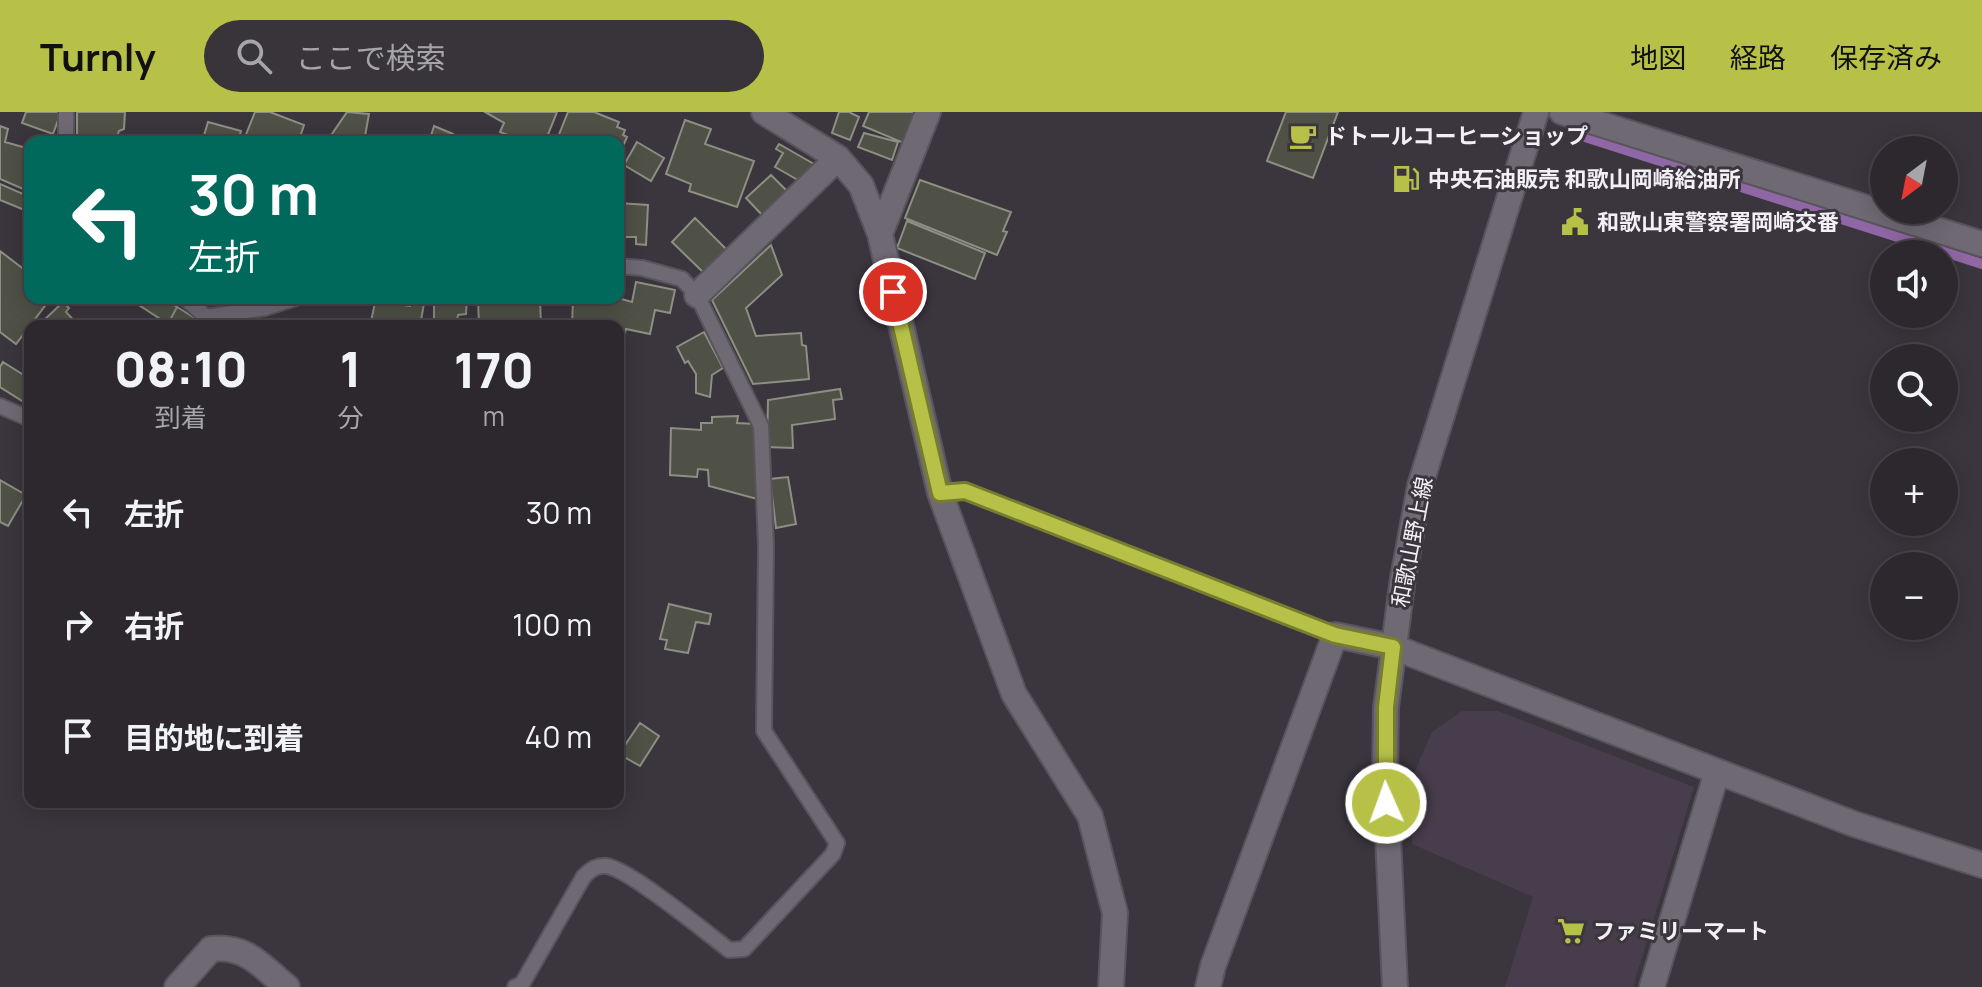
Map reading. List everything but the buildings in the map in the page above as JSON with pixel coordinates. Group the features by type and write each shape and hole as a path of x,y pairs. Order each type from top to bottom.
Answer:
{"street":[{"path":"764,112 838,158 861,185 880,234 940,493 1014,694 1090,816 1115,913 1111,987"},
{"path":"880,234 928,112"},
{"name":"和歌山野上線","path":"1395,987 1385,773 1386,707 1393,647 1420,486 1536,112"},
{"path":"1562,112 1982,244"},
{"path":"697,295 838,158"},
{"path":"1208,987 1218,951 1335,635 1393,647 1854,824 1982,865"},
{"path":"1652,987 1717,772"},
{"path":"177,987 211,949 229,947 244,952 287,987"}],"lane":[{"path":"66,112 66,136"},
{"path":"515,987 522,984 584,876 596,866 610,866 659,896 729,950 744,949 833,854 837,843 764,731 766,546 761,426 697,295 682,279 624,266"},
{"path":"190,304 202,320"},
{"path":"213,320 277,304"},
{"path":"0,406 24,416"},
{"path":"940,493 965,491 1335,635"}],"shaded area":[{"name":"ファミリーマート","path":"1462,711 1498,711 1694,787 1633,987 1505,987 1533,897 1412,844 1414,773 1432,732"}],"waterway":[{"path":"1585,137 1982,264"}],"place":[{"name":"ドトールコーヒーショップ","path":"1303,136"},
{"name":"中央石油販売 和歌山岡崎給油所","path":"1406,179"},
{"name":"和歌山東警察署岡崎交番","path":"1575,222"},
{"name":"ファミリーマート","path":"1571,931"}],"route":[{"path":"893,292 940,493 965,491 1335,635 1393,647 1386,707 1386,803"}]}
